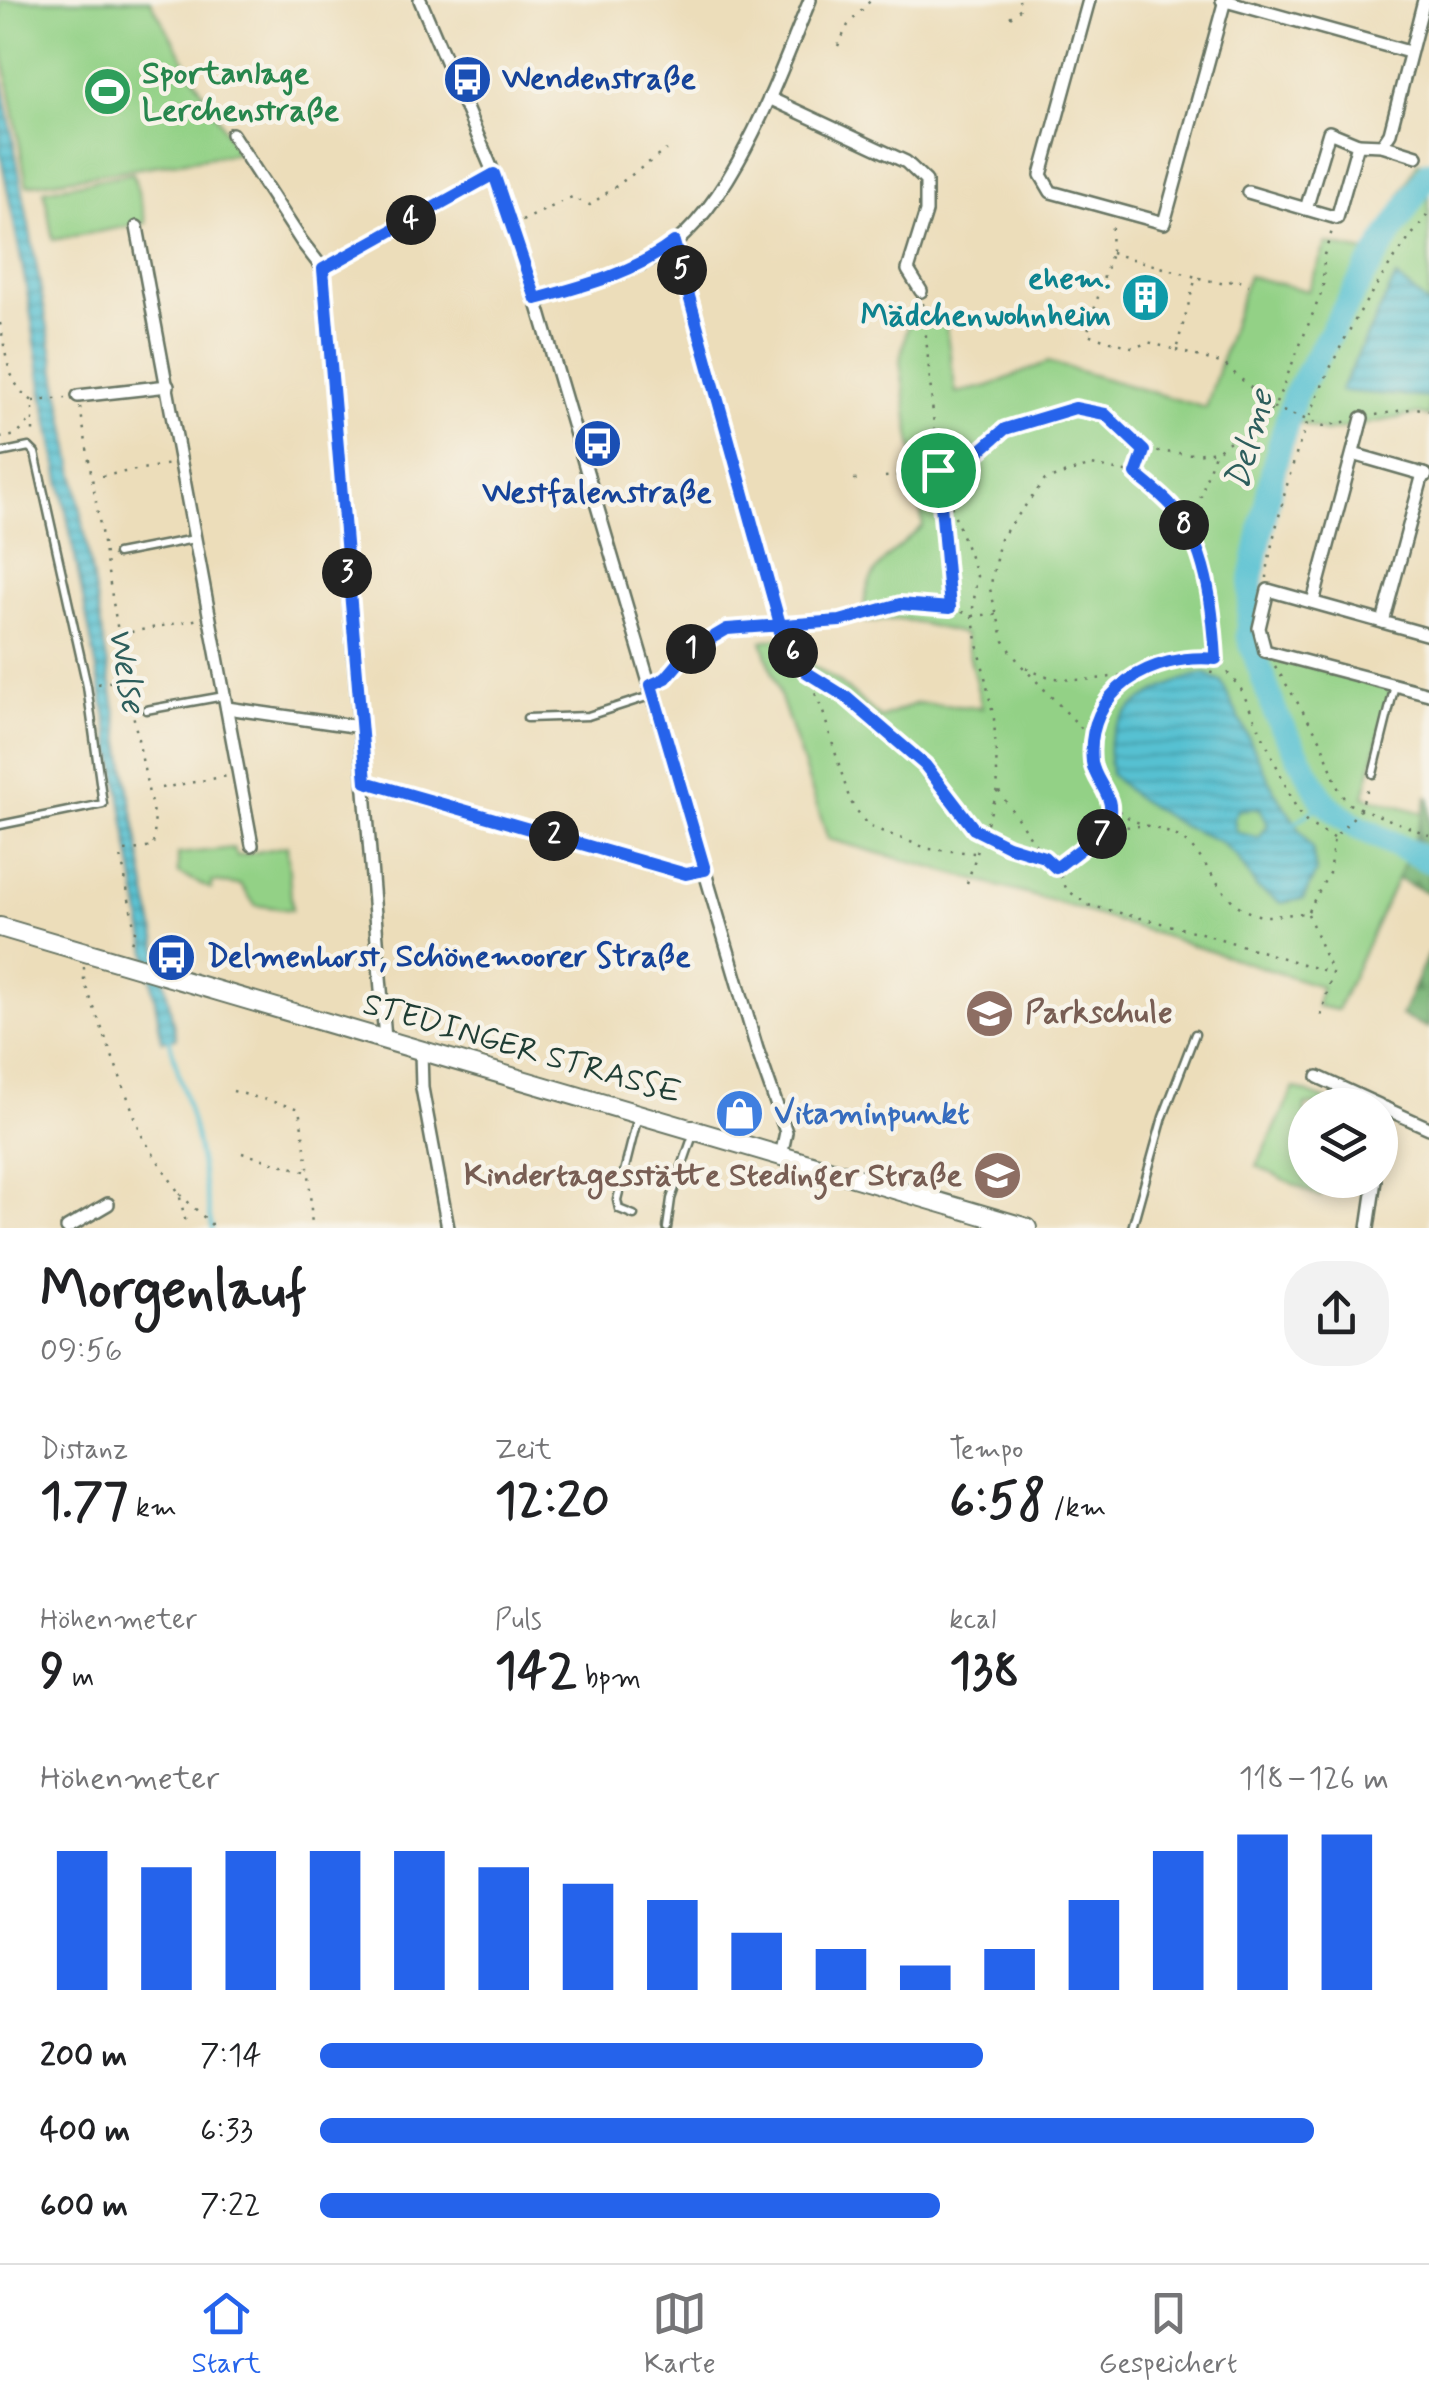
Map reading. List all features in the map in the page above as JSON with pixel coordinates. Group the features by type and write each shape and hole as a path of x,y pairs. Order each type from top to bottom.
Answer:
{"main road":[{"name":"STEDINGER STRASSE","path":"0,926 1026,1228"}],"street":[{"path":"420,0 494,174 536,299 757,1049 786,1132 780,1156"},
{"path":"536,299 595,283 654,258 721,193 769,98 810,0"},
{"path":"1089,0 1041,174 1051,192 1164,223 1224,0 1410,52"},
{"path":"1382,146 1390,134 1424,0"},
{"path":"769,98 906,162 926,181 926,212 908,270 922,291"},
{"path":"1306,209 1328,132 1358,144 1417,156"},
{"path":"232,134 323,269 384,1039"},
{"path":"1248,192 1336,218 1358,144"},
{"path":"323,269 494,174"},
{"path":"137,227 252,845"},
{"path":"674,242 780,624"},
{"path":"78,396 168,386"},
{"path":"1313,602 1362,418"},
{"path":"1353,454 1426,475 1383,622"},
{"path":"1429,634 1268,590 1259,628 1266,651 1429,694"},
{"path":"226,702 360,727"},
{"path":"366,782 686,874 705,870"},
{"path":"421,1051 422,1088 448,1228"},
{"path":"1318,1077 1342,1088"},
{"path":"1398,1114 1429,1128"},
{"path":"1368,1228 1372,1198"},
{"path":"67,1228 108,1204"}],"lane":[{"path":"0,453 29,447 35,453 88,686 103,804 0,825"},
{"path":"117,554 197,538"},
{"path":"1372,774 1395,685"},
{"path":"527,718 588,716 652,690"},
{"path":"146,710 226,702"},
{"path":"1132,1228 1163,1117 1195,1034"},
{"path":"634,1215 619,1210 617,1200 638,1114"},
{"path":"666,1228 671,1199 694,1131"}],"path":[{"path":"838,46 848,25 870,0"},
{"path":"1010,17 1021,8 1019,0"},
{"path":"512,226 572,196 590,205 666,150"},
{"path":"1113,209 1111,253 1087,334 1135,348 1148,342 1224,364 1274,408 1299,418"},
{"path":"1268,590 1266,574 1294,459 1326,373 1359,310 1429,213"},
{"path":"885,477 958,470 1005,429 1075,408 1105,414 1144,451 1216,451 1274,408 1323,289 1324,254 1336,218"},
{"path":"1111,253 1225,284 1235,278 1249,285"},
{"path":"1176,350 1196,277"},
{"path":"922,291 950,608"},
{"path":"0,323 13,383 21,394 33,401 64,399"},
{"path":"0,360 8,358"},
{"path":"78,396 155,824 153,846 121,856 135,931 125,962"},
{"path":"29,447 33,438 33,401"},
{"path":"0,438 17,435 30,419"},
{"path":"1136,474 1144,451"},
{"path":"1211,674 1216,659 1214,618 1197,546 1201,490 1216,451"},
{"path":"102,476 183,462"},
{"path":"1090,737 1020,664 1004,641 990,589 1000,539 1045,480 1092,465 1136,474 1172,506 1197,546"},
{"path":"938,470 977,576 972,616 994,719 998,790 967,883"},
{"path":"854,480 862,479"},
{"path":"780,624 840,621 900,604 950,608 972,616 996,614"},
{"path":"132,632 211,617"},
{"path":"652,690 688,652 710,637 727,629 775,625 806,672 823,712 850,801 868,826 929,849 975,853"},
{"path":"1266,651 1320,739 1340,792 1349,804 1359,811 1429,834"},
{"path":"1020,664 1046,679 1092,680 1194,657 1216,659 1241,690 1298,812 1307,823 1334,838"},
{"path":"806,672 846,697 925,765 982,834 1044,857"},
{"path":"1136,673 1106,701 1090,737 1093,769 1110,802 1141,826"},
{"path":"88,686 126,679"},
{"path":"161,788 240,774"},
{"path":"1307,913 1329,874 1334,838 1359,811 1372,774"},
{"path":"998,790 1044,857 1056,868 1067,890 1088,906 1201,932 1332,973"},
{"path":"1108,828 1110,802"},
{"path":"1056,868 1108,828 1141,826 1183,838 1206,861 1224,893 1255,914 1307,913"},
{"path":"1307,913 1332,973 1320,1021"},
{"path":"84,950 84,981 143,1138 179,1193 187,1228"},
{"path":"233,1090 300,1110 312,1228"},
{"path":"242,1153 309,1172"},
{"path":"179,1193 216,1228"}],"green space":[{"name":"Sportanlage Lerchenstraße","path":"0,0 150,0 238,153 27,185 0,38"},
{"path":"1418,162 1429,170 1429,417 1419,414 1325,432 1298,422 1276,502 1255,628 1263,653 1392,688 1364,796 1423,813 1411,848 1337,1010 1317,1006 1320,986 1066,905 828,839 762,641 792,635 812,665 881,718 917,703 982,708 964,634 902,619 866,622 866,591 879,566 923,526 900,361 912,307 945,322 956,393 989,386 1048,362 1206,408 1248,276 1308,291 1326,244 1370,253"},
{"path":"133,173 146,223 53,240 44,190"},
{"path":"1427,797 1429,893 1397,879 1417,837"},
{"path":"287,846 292,910 255,905 241,885 212,882 211,889 178,873 178,854 233,848 237,856"},
{"path":"1429,952 1429,1028 1401,1016"},
{"path":"1288,1101 1288,1181 1257,1166"}],"water":[{"path":"0,68 176,1038 162,1041 114,758 0,151"},
{"path":"1396,277 1429,306 1429,398 1340,391"},
{"path":"1204,673 1221,681 1275,792 1312,848 1316,872 1303,899 1281,903 1257,888 1237,857 1219,841 1182,826 1135,797 1111,775 1109,743 1123,716 1161,689","holes":["1260,808 1268,825 1259,838 1236,832 1234,818 1238,810"]}],"waterway":[{"name":"Delme","path":"1429,172 1295,394 1274,466 1252,577 1248,634 1276,715 1324,802 1352,824 1429,861"},
{"path":"1294,824 1324,802"},
{"name":"Welse","path":"169,1038 195,1134 212,1228"}],"place":[{"name":"Wendenstraße","path":"467,79"},
{"name":"Sportanlage Lerchenstraße","path":"107,92"},
{"name":"ehem. Mädchenwohnheim","path":"1146,297"},
{"name":"Westfalenstraße","path":"597,443"},
{"name":"Delmenhorst, Schönemoorer Straße","path":"172,957"},
{"name":"Parkschule","path":"990,1013"},
{"name":"Vitaminpunkt","path":"739,1114"},
{"name":"Kindertagesstätte Stedinger Straße","path":"997,1176"}],"route":[{"path":"938,470 950,608 900,604 840,621 780,624 727,629 688,652 666,678 651,685 705,870 686,874 366,782 323,269 494,174 536,299 595,283 654,258 674,242 780,624 775,625 806,672 846,697 925,765 974,829 1008,846 1044,857 1056,868 1108,828 1110,802 1093,769 1090,737 1106,701 1136,673 1194,657 1216,659 1214,618 1197,546 1172,506 1136,474 1144,451 1105,414 1075,408 1005,429 958,470 938,470"}]}
